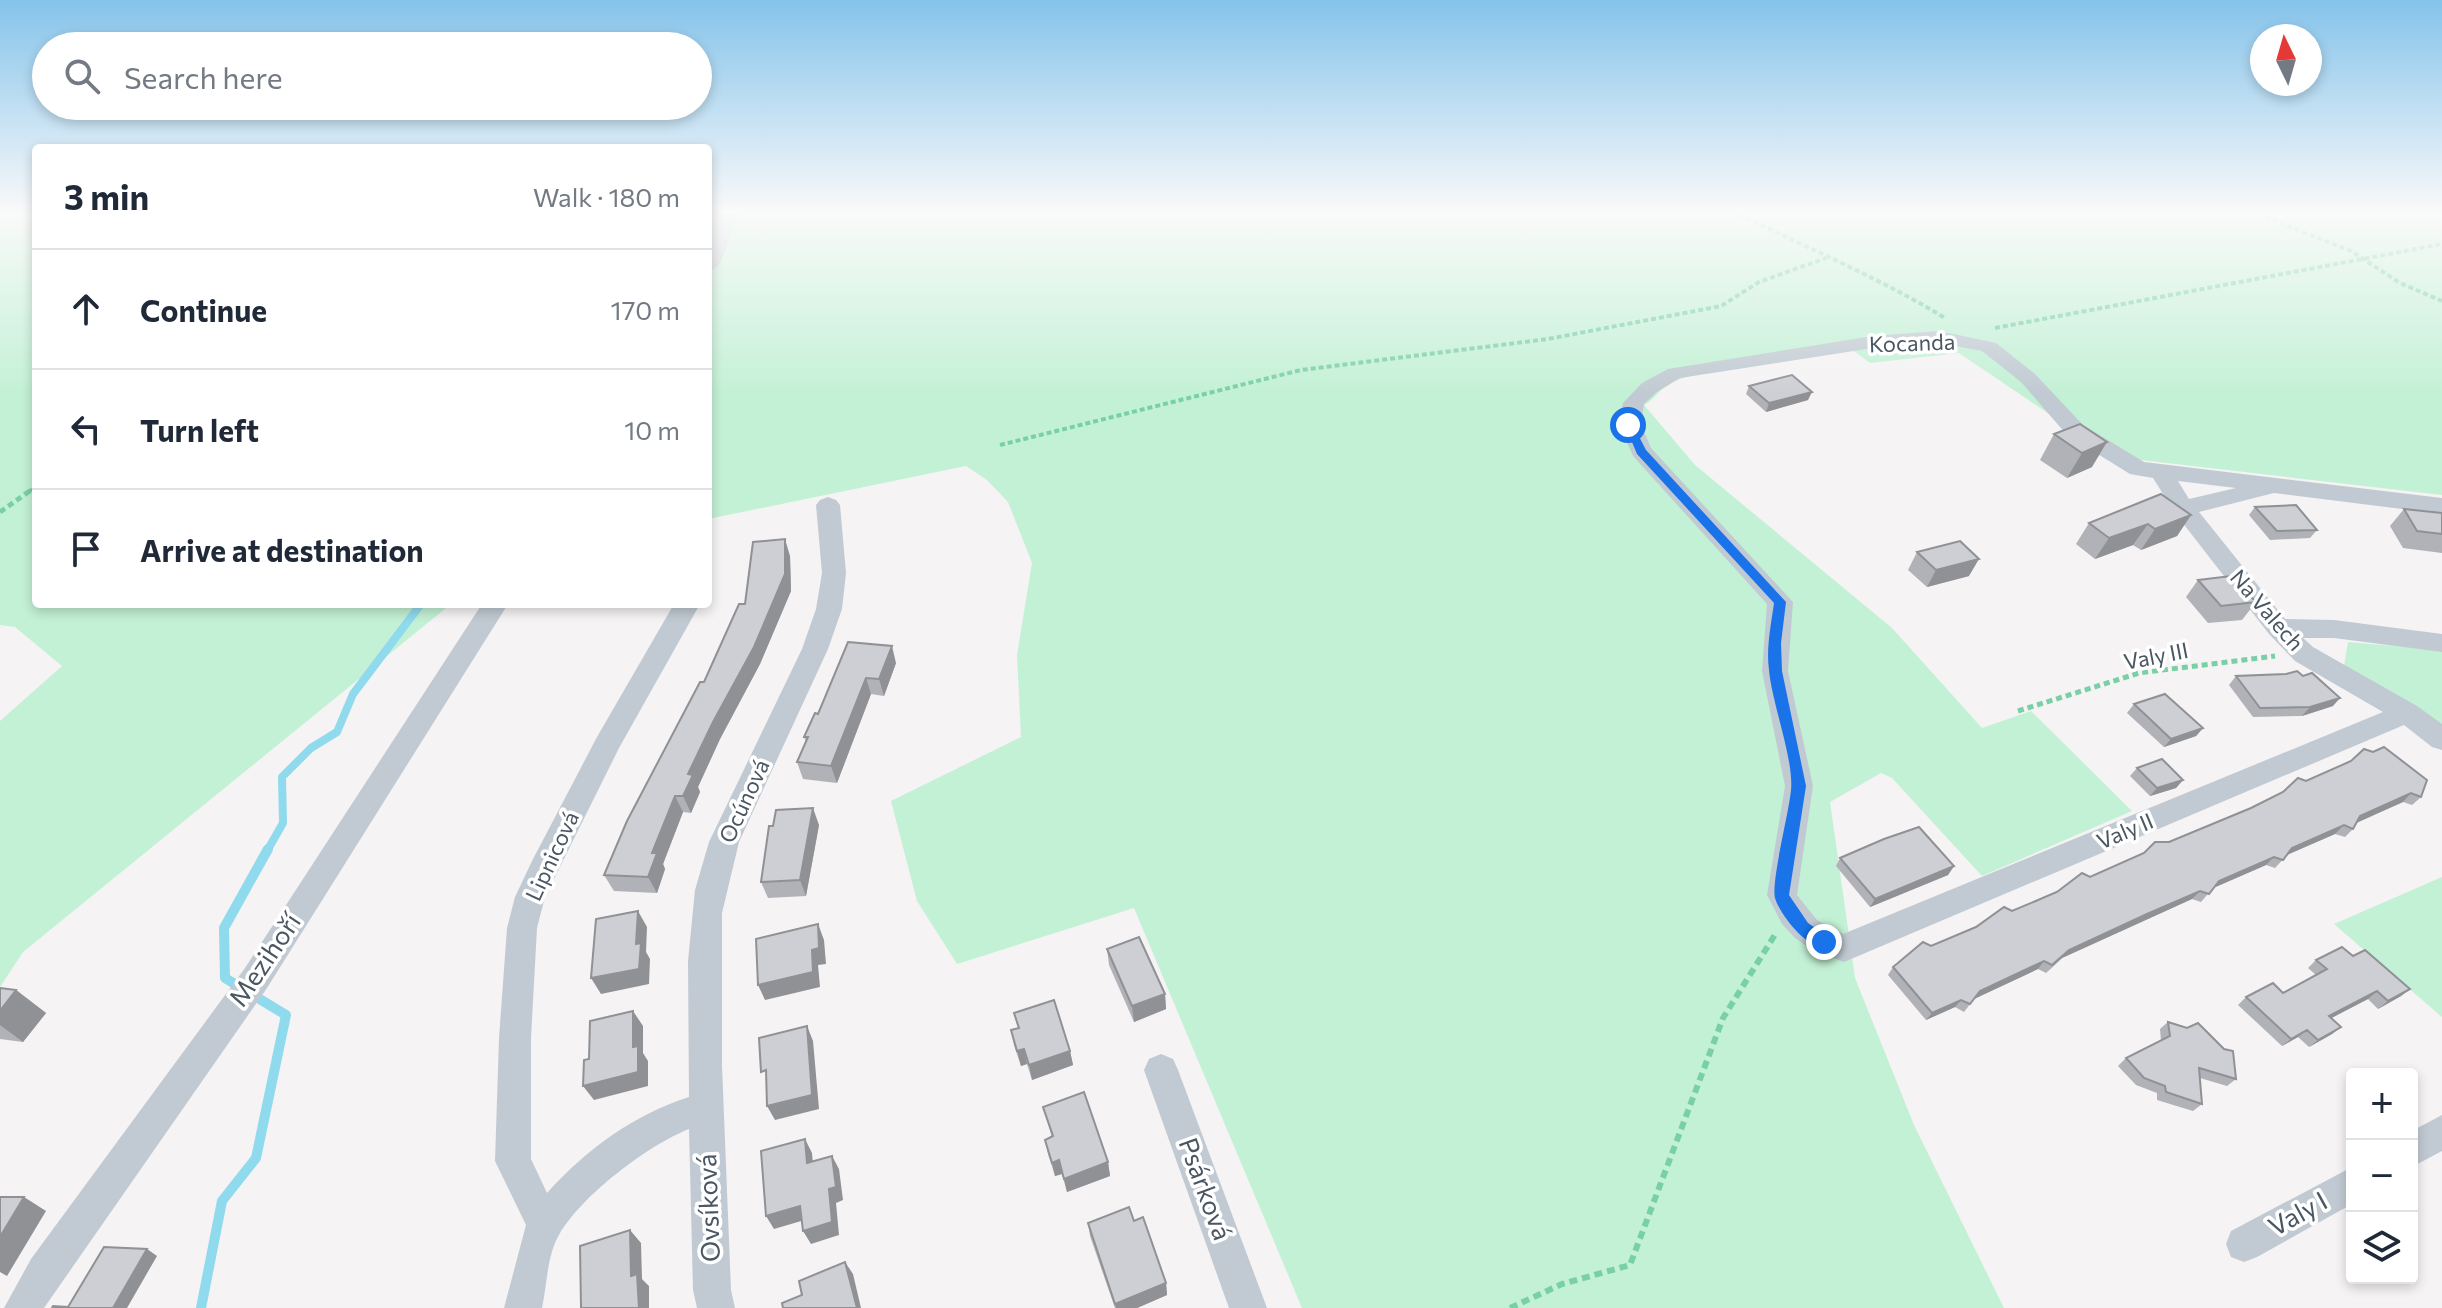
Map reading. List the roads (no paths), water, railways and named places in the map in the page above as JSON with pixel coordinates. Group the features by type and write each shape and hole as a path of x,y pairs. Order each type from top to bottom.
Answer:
{"street":[{"name":"Kocanda","path":"1844,948 1824,942 1802,928 1789,912 1782,895 1799,786 1775,671 1780,602 1641,451 1628,425 1628,416 1638,397 1658,381 1686,371 1873,342 1972,337 2014,365 2064,420 2128,465 2162,474 2280,485 2442,506"},
{"name":"Na Valech","path":"2162,474 2183,508 2278,628 2304,654 2407,713 2442,739"},
{"name":"Kocanda","path":"2183,508 2280,485"},
{"name":"Ocúnová","path":"706,1108 705,910 711,874 815,649 829,609 834,573 828,505"},
{"name":"Mezihoří","path":"23,1308 44,1272 246,991 492,608"},
{"name":"Lipnicová","path":"544,1224 513,1161 515,1038 522,928 530,897 550,856 607,745 685,608"},
{"path":"2278,628 2377,633 2442,643"},
{"name":"Valy II","path":"1844,948 2407,713"},
{"name":"Psárková","path":"1161,1070 1248,1308"},
{"path":"523,1308 544,1224 613,1154 662,1123 706,1108"},
{"name":"Ovsíková","path":"706,1108 711,1275 716,1308"},
{"path":"2418,1146 2442,1132"},
{"name":"Valy I","path":"2244,1244 2346,1188"}],"waterway":[{"path":"267,851 283,823 282,777 311,748 337,732 353,694 418,608"},
{"path":"201,1308 222,1201 256,1158 286,1015 225,978 224,928 268,849"}]}
